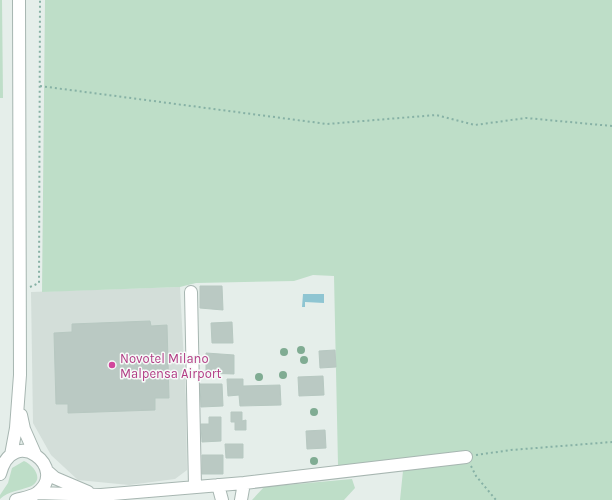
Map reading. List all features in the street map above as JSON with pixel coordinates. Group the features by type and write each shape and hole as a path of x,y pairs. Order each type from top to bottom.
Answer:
{"street":[{"path":"11,455 19,402 19,0"},
{"path":"191,292 195,487"},
{"path":"19,402 24,429 36,454 42,461 47,471 55,478 72,486 101,495"},
{"path":"0,474 3,463 11,455 26,451 36,454"},
{"path":"27,497 101,495 139,496 195,487 244,483 466,456"},
{"path":"27,497 44,486 47,471"},
{"path":"241,500 244,483"},
{"path":"218,485 222,500"}],"path":[{"path":"20,291 39,283 40,0"},
{"path":"40,86 327,124 436,115 475,125 526,118 612,126"},
{"path":"496,500 476,476 466,456 511,450 612,442"}],"shaded area":[{"path":"180,287 186,400 187,470 175,479 129,485 78,480 51,455 33,423 31,292"}],"green space":[{"path":"0,0 2,0 3,98 0,98"},
{"path":"45,0 612,0 612,500 400,500 404,461 338,465 334,276 313,275 294,281 196,283 180,287 42,292"},
{"path":"24,461 35,470 37,474 37,481 29,487 10,493 0,499 0,495 8,483 12,468"},
{"path":"352,479 355,488 344,500 252,500 264,487"}],"water":[{"path":"303,294 324,294 324,303 305,302 305,307 302,307"}],"building":[{"path":"200,286 222,286 223,310 200,308"},
{"name":"Novotel Milano Malpensa Airport","path":"150,321 151,326 167,325 169,398 155,398 155,410 68,413 68,404 56,404 54,333 72,332 72,324"},
{"path":"232,322 233,343 212,343 211,323"},
{"path":"335,350 336,367 320,368 319,351"},
{"path":"206,353 234,355 234,374 206,373"},
{"path":"323,376 324,395 299,396 298,377"},
{"path":"227,379 243,379 243,386 280,385 281,405 240,406 239,395 228,396"},
{"path":"200,384 222,384 223,406 201,407"},
{"path":"231,412 242,412 242,421 246,420 246,430 235,430 235,422 231,422"},
{"path":"209,417 221,417 221,441 202,442 201,424 209,424"},
{"path":"325,430 326,448 307,449 306,431"},
{"path":"225,444 243,444 243,458 226,458"},
{"path":"202,455 223,455 223,474 202,474"}],"place":[{"name":"Novotel Milano Malpensa Airport","path":"112,365"}]}
